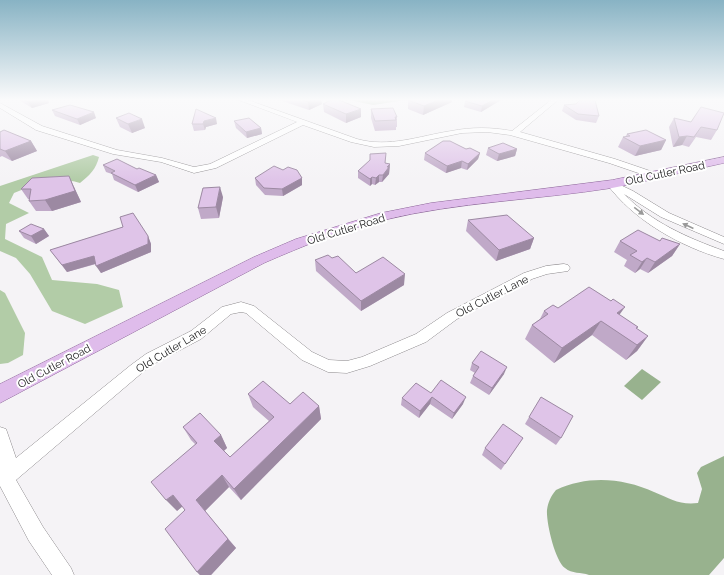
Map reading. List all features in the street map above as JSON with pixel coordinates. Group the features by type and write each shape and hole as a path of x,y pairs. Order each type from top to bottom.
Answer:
{"main road":[{"name":"Old Cutler Road","path":"0,394 259,260 301,242 381,218 431,207 522,194 612,184 656,176 724,160"}],"street":[{"path":"37,127 116,152 158,159 194,170 213,166 293,127"},
{"path":"316,127 353,140 374,145 414,141 441,133 461,130 491,130 514,133 624,164 656,176"},
{"path":"514,133 522,127"},
{"path":"612,184 630,193 665,215 724,241"},
{"path":"612,184 618,195 660,226 686,240 724,255"},
{"name":"Old Cutler Lane","path":"2,477 41,450 122,380 146,362 195,336 203,331 218,316 233,308 244,307 255,312 291,344 317,362 328,366 347,367 365,362 421,338 452,316 528,276 546,270 564,268"},
{"path":"0,435 8,460 2,477 36,534 64,575"}],"shaded area":[{"path":"93,155 99,157 96,165 90,174 80,183 62,180 46,181 14,193 9,203 29,213 6,224 5,239 42,257 52,280 97,284 119,290 123,307 85,324 52,311 30,274 16,258 0,251 0,186"},
{"path":"0,290 5,293 25,333 23,355 8,363 0,364"},
{"path":"642,369 661,382 642,400 624,386"},
{"path":"724,456 724,558 709,575 589,575 571,571 561,564 552,541 547,516 549,502 556,490 568,485 593,480 618,481 642,487 680,502 698,503 702,489 697,473 701,467"}],"building":[{"path":"240,127 261,128 246,132"},
{"path":"676,127 718,127 717,130 701,127 694,137 679,137"},
{"path":"4,130 31,141 5,151 0,149 0,132"},
{"path":"646,130 666,140 640,146 623,137 630,136 627,134"},
{"path":"443,141 450,141 466,149 470,148 480,153 468,164 462,161 447,166 425,153"},
{"path":"503,143 517,149 499,154 488,148"},
{"path":"386,153 385,163 390,164 383,175 379,175 376,178 372,177 370,179 358,171 370,160 370,154"},
{"path":"117,159 137,169 139,168 156,175 135,185 111,173 115,171 103,165"},
{"path":"274,166 283,170 288,167 297,170 302,178 282,189 264,188 255,178"},
{"path":"69,176 75,191 45,200 29,201 31,189 21,189 32,178"},
{"path":"220,187 216,207 198,208 203,188"},
{"path":"133,213 148,236 148,244 96,266 94,256 62,265 50,250 123,227 120,217"},
{"path":"507,215 534,238 499,250 468,220"},
{"path":"31,224 44,229 31,236 19,231"},
{"path":"638,230 660,241 662,238 680,244 655,262 647,258 642,262 630,255 637,251 620,241"},
{"path":"328,255 332,258 338,256 356,273 383,257 405,274 361,301 315,260"},
{"path":"589,287 611,301 613,299 625,307 617,313 638,327 636,328 648,336 637,345 601,321 562,348 532,325 548,314 544,311 553,305 558,308"},
{"path":"481,351 507,367 492,388 473,376 479,367 472,363"},
{"path":"441,380 466,397 454,413 432,397 420,411 402,398 416,383 431,393"},
{"path":"263,381 290,404 303,392 319,406 234,489 222,475 196,500 228,539 197,572 165,529 185,510 173,495 166,500 151,482 197,443 183,427 200,413 221,435 214,441 230,457 274,417 248,394"},
{"path":"541,397 573,416 561,438 529,417"},
{"path":"503,424 523,438 505,464 485,448"}]}
